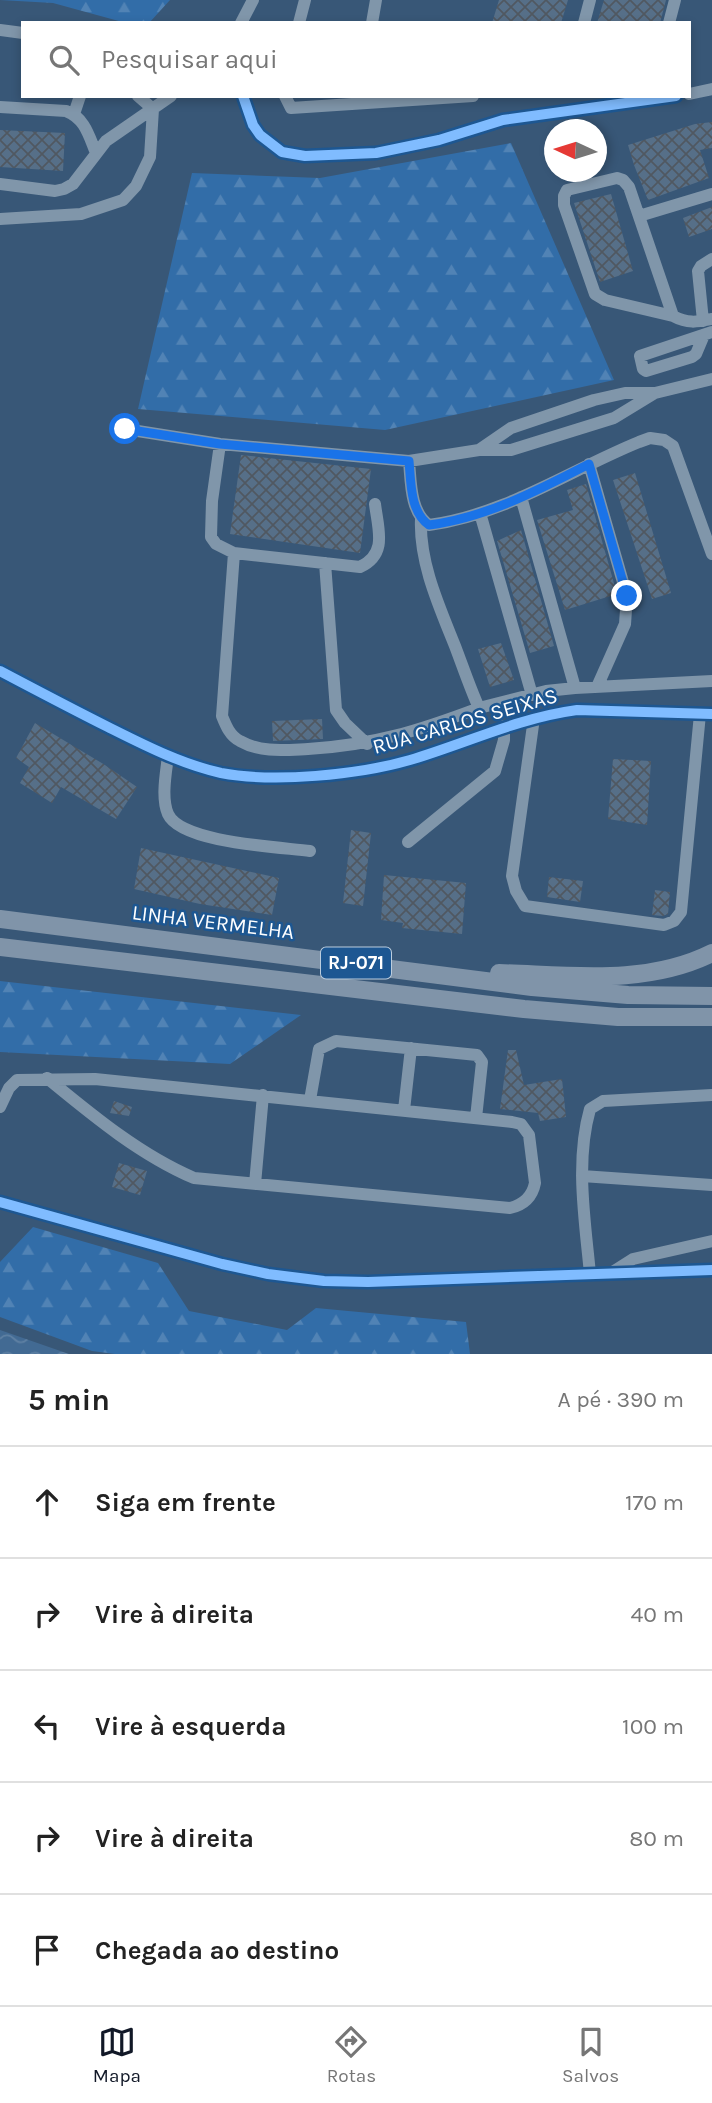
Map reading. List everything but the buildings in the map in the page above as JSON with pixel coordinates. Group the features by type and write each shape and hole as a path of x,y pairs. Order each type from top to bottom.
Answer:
{"highway":[{"name":"LINHA VERMELHA","path":"0,919 543,988 628,995 712,996"},
{"name":"RJ-071","path":"0,947 524,1009 618,1017 712,1017"},
{"path":"401,970 626,976 648,974 687,964 712,953"}],"street":[{"path":"242,21 253,0"},
{"path":"300,21 306,0"},
{"path":"372,21 376,0"},
{"path":"585,21 590,0"},
{"path":"670,21 675,0"},
{"path":"0,30 21,33"},
{"path":"691,94 712,89"},
{"path":"74,114 79,98"},
{"path":"140,98 153,109"},
{"path":"0,184 55,191 73,184 106,141 168,98"},
{"path":"244,98 247,111 260,135 282,152 305,156 376,153 439,140 503,120 662,98"},
{"path":"286,98 291,108 355,100 414,98"},
{"path":"0,107 66,111 74,114 87,129 96,153"},
{"path":"0,219 81,214 123,200 136,186 150,157 153,109"},
{"path":"673,316 629,187 617,178 567,190 564,205 595,294 605,300 673,316 684,322 708,320 698,271 712,259"},
{"path":"639,216 712,194"},
{"path":"708,334 696,355 646,371 643,369 640,356 708,334"},
{"path":"479,450 511,428 594,400 625,393 655,393 712,379"},
{"path":"125,429 220,444 409,461 479,450 511,450 551,439 614,418 655,393"},
{"path":"421,519 429,525 480,513 650,438 664,440 673,446 712,554"},
{"path":"220,444 212,501 211,537 216,544 234,553 360,567 373,562 379,549 375,503"},
{"path":"409,461 415,503 421,519 420,538 424,559 479,708"},
{"path":"589,464 627,596 625,624 597,687"},
{"path":"521,496 575,688"},
{"path":"480,513 532,695"},
{"path":"234,553 222,716 227,730 238,740 272,751 367,744 414,732 479,708 575,688 712,681"},
{"path":"325,563 336,710 345,723 367,744"},
{"name":"RUA CARLOS SEIXAS","path":"0,671 168,756 221,772 245,776 282,778 317,775 408,760 505,726 577,710 706,714"},
{"path":"534,718 512,876 520,899 525,906 664,925 674,921 681,912 706,714"},
{"path":"408,842 495,771 505,726"},
{"path":"168,756 165,802 170,818 177,826 202,836 310,851"},
{"path":"310,1100 319,1049 328,1043 336,1041 477,1055 482,1062 476,1118"},
{"path":"404,1110 411,1048"},
{"path":"0,1107 9,1088 17,1080 47,1078 95,1079 521,1124 527,1129 535,1183 530,1196 510,1208 201,1180 175,1170 84,1109 47,1078"},
{"path":"255,1184 263,1095"},
{"path":"590,1274 582,1176 585,1126 590,1109 603,1101 712,1095"},
{"path":"582,1176 712,1185"},
{"path":"0,1202 222,1264 289,1277 368,1282 712,1270"},
{"path":"611,1273 633,1259 712,1241"}],"green space":[{"path":"0,0 170,0 151,21 119,21 53,3"},
{"path":"511,143 614,380 385,430 138,409 192,173 320,178"},
{"path":"0,981 301,1015 230,1064 0,1052"},
{"path":"33,1227 158,1263 189,1311 287,1330 316,1308 466,1322 470,1354 115,1354 92,1351 0,1317 0,1262"}],"water":[{"path":"0,1330 69,1354 0,1354"}],"cycle path":[{"path":"244,98 253,125 260,135 282,152 305,156 376,153 439,140 503,120 662,98"},
{"path":"0,671 135,741 192,765 242,776 316,776 366,770 410,760 534,719 577,710 712,714"},
{"path":"0,1202 222,1264 268,1274 324,1281 368,1282 712,1270"}],"route":[{"path":"125,429 220,444 409,461 415,503 421,519 429,525 480,513 544,487 589,464 627,596"}]}
